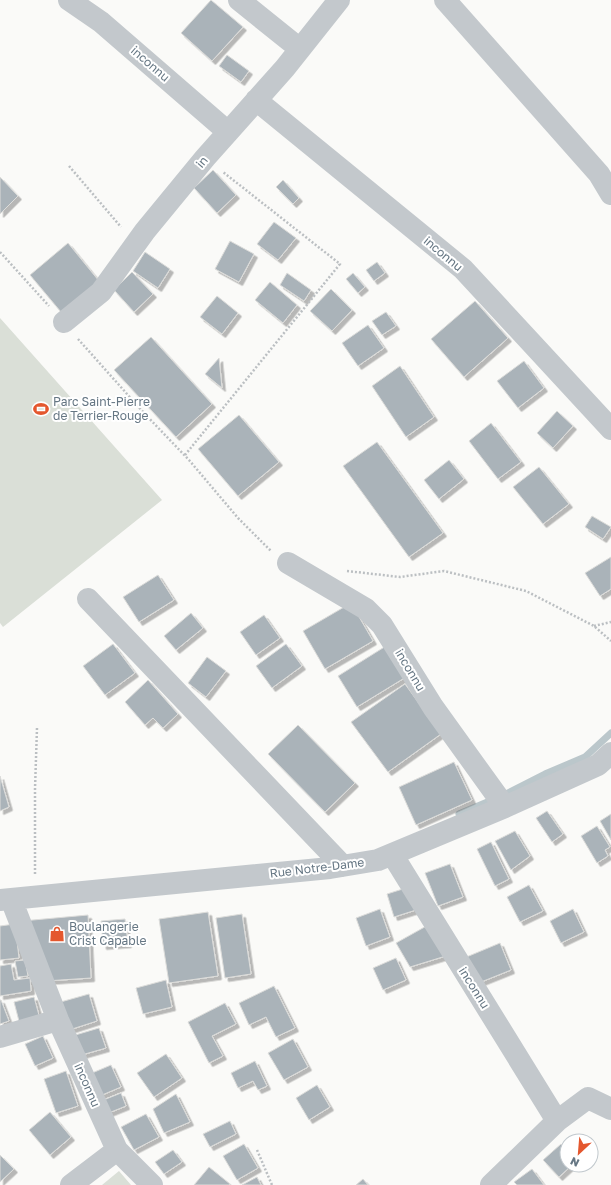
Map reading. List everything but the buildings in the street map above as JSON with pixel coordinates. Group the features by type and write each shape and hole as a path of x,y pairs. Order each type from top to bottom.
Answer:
{"street":[{"name":"inconnu","path":"69,0 101,22 228,132"},
{"path":"239,0 300,49"},
{"name":"in","path":"64,322 101,292 136,244 205,158 300,49 339,0"},
{"path":"445,0 599,174 611,194"},
{"name":"inconnu","path":"256,100 463,269 611,429"},
{"name":"inconnu","path":"288,563 366,609 382,625 432,707 505,807"},
{"path":"88,599 342,866"},
{"name":"Rue Notre-Dame","path":"5,900 113,890 215,878 285,873 378,860 505,807 598,765 611,753"},
{"name":"inconnu","path":"392,854 557,1121"},
{"name":"inconnu","path":"5,900 116,1150 152,1185"},
{"path":"0,1037 58,1020"},
{"path":"491,1185 557,1121 588,1098 611,1109"},
{"path":"71,1185 116,1150"}],"path":[{"path":"185,455 340,264 205,158"},
{"path":"69,166 136,244"},
{"path":"0,252 144,413 185,455 247,527 284,562 288,563"},
{"path":"342,571 400,577 444,571 526,591 594,626 611,641"},
{"path":"594,626 611,622"},
{"path":"36,897 34,858 37,728"},
{"path":"257,1150 272,1185"}],"shaded area":[{"name":"Parc Saint-Pierre de Terrier-Rouge","path":"0,318 162,500 3,627 0,623"},
{"path":"119,1171 131,1185 102,1185"}],"waterway":[{"path":"459,814 504,795 545,774 585,757 611,733"}],"place":[{"name":"Parc Saint-Pierre de Terrier-Rouge","path":"41,409"},
{"name":"Boulangerie Crist Capable","path":"57,934"}]}
